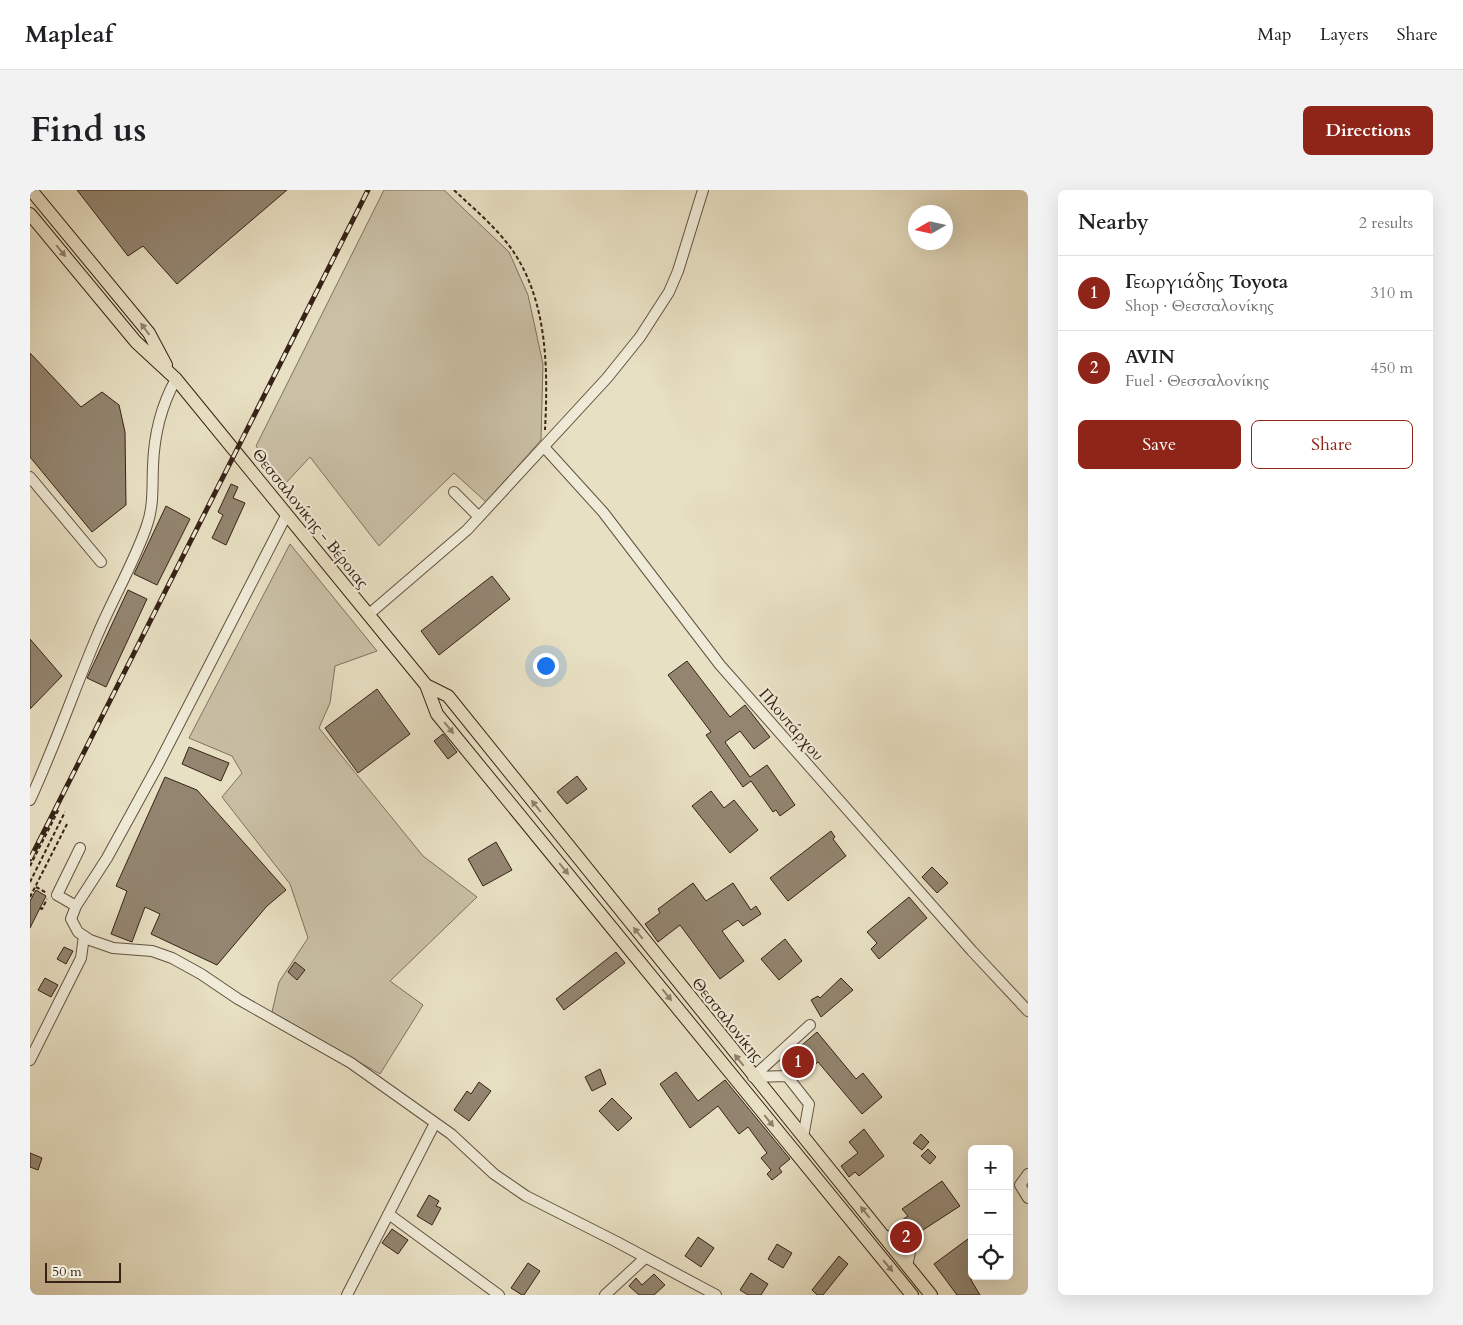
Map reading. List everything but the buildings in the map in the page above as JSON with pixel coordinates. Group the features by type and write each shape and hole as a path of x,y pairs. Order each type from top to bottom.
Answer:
{"main road":[{"name":"Θεσσαλονίκης - Βέροιας","path":"31,190 149,333 172,375"},
{"name":"Θεσσαλονίκης - Βέροιας","path":"30,214 136,342 172,375 287,514 426,685 437,714 489,777"},
{"name":"Θεσσαλονίκης - Βέροιας","path":"426,685 448,696 502,762"},
{"name":"Θεσσαλονίκης","path":"502,762 753,1077 931,1295"},
{"name":"Θεσσαλονίκης","path":"489,777 909,1291"},
{"path":"909,1291 917,1278"}],"street":[{"path":"368,615 467,530 544,447 629,350 669,292 686,251 703,190"},
{"path":"30,800 55,747 73,692 112,600 147,525 154,499 153,466 155,437 172,375"},
{"name":"Πλουτάρχου","path":"544,447 603,512 720,665 972,952 1028,1011"},
{"path":"30,477 101,562"},
{"path":"454,492 479,517"},
{"path":"287,514 158,765 106,858 76,906 71,919 78,932 113,948 152,951 172,958 201,974 278,1023 351,1063 451,1134 494,1174 526,1196 716,1295"},
{"path":"76,906 56,895 80,848"},
{"path":"30,1060 81,958 84,936"},
{"path":"753,1077 810,1025"},
{"path":"753,1077 787,1076 809,1104 802,1137"},
{"path":"348,1295 390,1215 402,1184 435,1123"},
{"path":"1028,1174 1020,1185 1028,1198"},
{"path":"390,1215 499,1295"},
{"path":"605,1295 645,1258"}],"path":[{"path":"454,190 513,252 532,292 541,321 546,360 544,447"},
{"path":"30,866 59,809"},
{"path":"30,882 65,812"},
{"path":"30,895 67,824"},
{"path":"35,887 49,894 42,909 40,908"}],"shaded area":[{"path":"384,190 444,190 509,252 528,295 543,364 541,440 486,502 454,473 379,546 310,457 285,484 256,446"},
{"path":"290,544 377,651 335,666 330,703 319,728 423,856 477,897 390,981 423,1005 380,1074 272,1012 279,982 308,938 290,884 222,797 242,773 232,756 189,738"}],"railway":[{"path":"30,859 368,190"}],"place":[{"name":"Γεωργιάδης Toyota","path":"798,1062"},
{"name":"AVIN","path":"906,1237"}]}
